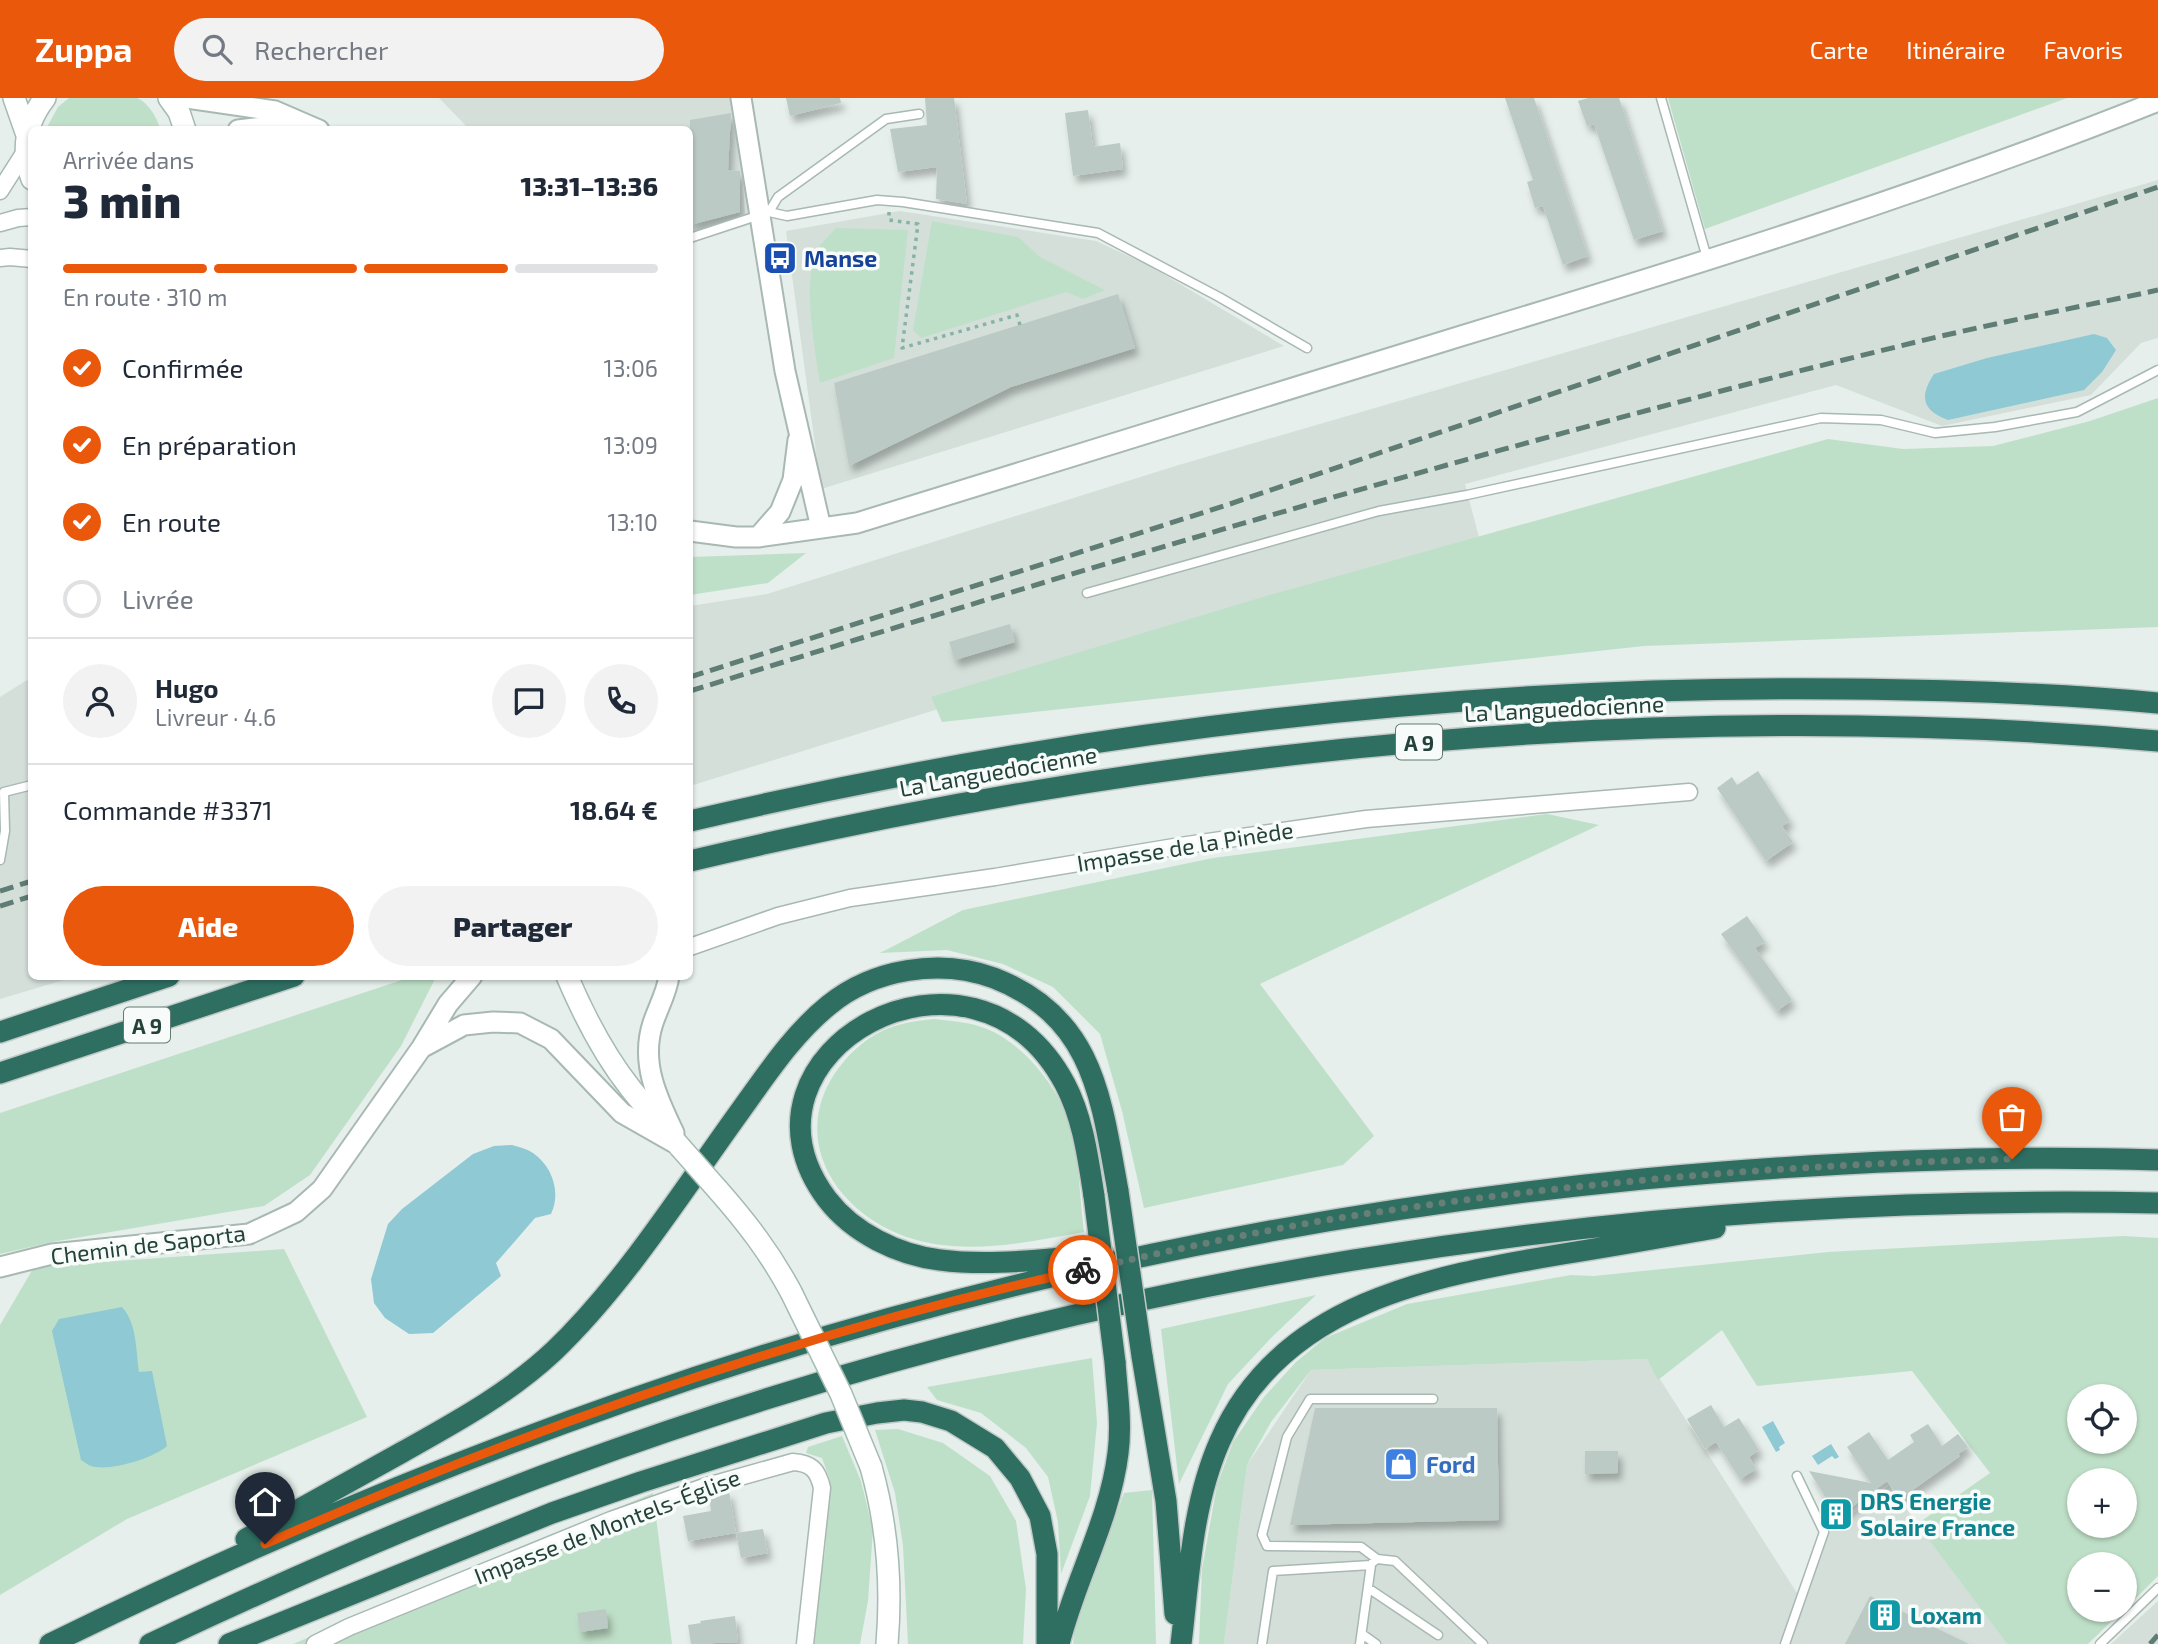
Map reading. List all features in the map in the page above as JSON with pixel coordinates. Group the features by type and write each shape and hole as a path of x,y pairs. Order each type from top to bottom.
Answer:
{"highway":[{"name":"La Languedocienne","path":"693,820 862,782 1061,747 1251,720 1436,702 1662,690 1790,688 1931,690 2158,703"},
{"name":"La Languedocienne","path":"693,860 829,829 1024,792 1244,760 1426,741 1586,732 1787,727 1983,731 2158,741"},
{"path":"95,1622 469,1416 536,1367 575,1329 626,1268 786,1050 828,1005 867,982 923,969 968,971 1009,985 1048,1011 1070,1033 1090,1065 1102,1101 1118,1191 1166,1501 1179,1644"},
{"name":"A 9","path":"0,1032 157,980"},
{"name":"A 9","path":"0,1073 282,980"},
{"path":"1059,1644 1067,1611 1107,1504 1118,1452 1119,1423 1115,1362 1094,1196 1084,1138 1064,1082 1034,1042 1011,1024 982,1011 935,1003 906,1007 863,1024 841,1041 823,1063 808,1089 802,1115 802,1140 813,1178 830,1202 850,1223 894,1248 939,1260 991,1262 1172,1250"},
{"path":"50,1644 243,1553 374,1497 467,1459 631,1399 884,1320 1057,1276 1172,1250 1356,1215 1678,1176 1897,1162 2067,1158 2158,1160"},
{"path":"150,1644 375,1543 572,1464 812,1386 1000,1334 1211,1286 1431,1248 1618,1225 1959,1202 2158,1203"},
{"path":"1179,1644 1201,1503 1220,1441 1237,1410 1264,1374 1295,1345 1326,1323 1368,1301 1438,1279 1827,1209"},
{"path":"229,1644 552,1513 615,1491 826,1423 904,1410 922,1412 951,1421 995,1448 1020,1478 1040,1516 1047,1554 1047,1644"}],"main road":[{"path":"14,98 28,155"},
{"path":"31,126 35,110 45,98"},
{"path":"169,98 179,112 184,126"},
{"path":"26,143 28,136"},
{"path":"569,980 580,1007 630,1088 753,1230 771,1255 841,1394 872,1467 886,1532 889,1602 887,1644"},
{"path":"875,1644 887,1574"}],"street":[{"path":"187,98 275,111 312,126"},
{"path":"741,98 764,214 785,371 821,528"},
{"path":"693,531 758,537 857,523 1708,261 2076,134 2158,102"},
{"path":"0,191 26,143"},
{"path":"0,223 28,217"},
{"path":"0,258 28,259"},
{"path":"758,537 780,512 793,480 799,435"},
{"name":"Impasse de la Pinède","path":"693,946 778,916 850,898 1180,846 1367,819 1689,792"},
{"name":"Chemin de Saporta","path":"0,1267 52,1254 249,1234 296,1212 322,1189 422,1047 448,1004 469,980"},
{"path":"668,980 652,1025 648,1046 650,1074 658,1101 680,1147"},
{"path":"422,1047 464,1025 493,1021 520,1023 551,1039 622,1113 680,1147"},
{"name":"Impasse de Montels-Église","path":"315,1644 349,1627 611,1520 704,1487 793,1462 812,1466 820,1476 822,1488 805,1644"}],"lane":[{"path":"1661,98 1708,261"},
{"path":"764,214 778,197 886,119 919,114"},
{"path":"693,237 764,214 788,216 877,200 1098,233 1219,297 1307,348"},
{"path":"1087,593 1379,511 1467,495 1821,418 1881,420 1935,433 1995,428 2077,412 2158,370"},
{"path":"0,860 5,831 4,792 28,786"},
{"path":"1374,1562 1362,1547 1267,1546 1262,1535 1287,1437 1310,1399 1433,1399"},
{"path":"1785,1644 1824,1532 1797,1476"},
{"path":"1262,1644 1273,1571 1395,1561 1483,1644"},
{"path":"1374,1562 1361,1639 1376,1644"},
{"path":"1368,1588 1438,1635"},
{"path":"2100,1644 2158,1588"}],"path":[{"path":"889,201 889,220 918,224 902,348 1017,316 1020,325"}],"shaded area":[{"path":"439,98 734,98 738,116 745,214 693,234 693,126 466,126"},
{"path":"2158,180 2158,338 2141,343 2091,395 1942,426 1836,385 1465,484 1480,541 693,785 693,606 767,594 1182,464"},
{"path":"900,211 1096,241 1148,265 1284,346 821,489 786,231"},
{"path":"28,681 28,980 64,980 0,999 0,697"},
{"path":"1647,1359 1804,1604 1828,1533 1889,1486 2007,1644 1224,1644 1247,1465 1311,1370"},
{"path":"2158,1601 2158,1644 2111,1644 2137,1622"}],"green space":[{"path":"69,98 137,98 152,111 159,126 48,126 58,107"},
{"path":"1668,98 2067,98 1705,229"},
{"path":"932,221 1018,237 1040,257 1105,290 1083,299 1066,292 921,338 913,330"},
{"path":"836,228 908,230 894,358 820,383 811,314 810,277 818,248"},
{"path":"2158,398 2158,627 1644,646 942,722 931,697 1266,596 1828,439 1903,449 1993,446 2090,421"},
{"path":"806,553 768,583 693,595 693,557"},
{"path":"1547,814 1599,825 1260,984 1374,1136 1343,1165 1144,1208 1122,1111 1100,1034 1053,987 1003,964 947,950 880,953 963,910 1213,858"},
{"path":"402,980 434,980 401,1046 310,1175 264,1206 52,1242 0,1254 0,1113"},
{"path":"934,1019 974,1025 1001,1036 1029,1059 1052,1088 1062,1104 1073,1135 1084,1232 997,1246 931,1243 910,1238 885,1227 862,1212 843,1194 829,1173 820,1149 817,1125 822,1099 835,1073 856,1049 875,1035 901,1024"},
{"path":"2123,1236 2158,1238 2158,1576 2137,1597 2137,1552 2067,1552 2067,1622 2111,1622 2088,1644 2007,1644 1917,1524 1990,1473 1912,1371 1757,1386 1722,1330 1658,1380 1647,1359 1311,1370 1271,1422 1247,1465 1224,1644 1199,1644 1202,1569 1217,1485 1233,1442 1264,1397 1296,1362 1325,1338 1407,1304 1571,1275 1594,1276 1828,1252"},
{"path":"284,1249 367,1417 127,1519 0,1595 0,1325 34,1267"},
{"path":"1316,1295 1228,1384 1179,1484 1161,1329"},
{"path":"1092,1358 1097,1423 1090,1496 1061,1574 1058,1522 1048,1477 1026,1448 981,1413 937,1400 927,1387"},
{"path":"898,1429 943,1443 990,1476 1016,1521 1026,1589 1023,1644 908,1644 903,1546 895,1493 875,1430"},
{"path":"842,1436 861,1481 873,1530 868,1601 860,1644 813,1644 815,1608 825,1552 830,1480 822,1458 806,1453 808,1447"},
{"path":"1152,1490 1156,1644 1073,1644 1075,1620 1124,1493"},
{"path":"653,1493 672,1644 293,1644"}],"water":[{"path":"2094,334 2107,338 2116,350 2102,372 2084,390 1948,420 1928,407 1926,389 1934,374 1987,358"},
{"path":"512,1145 533,1153 546,1165 555,1189 551,1214 535,1218 496,1263 501,1276 433,1333 409,1334 385,1318 374,1303 371,1279 388,1224 402,1209 473,1154 494,1146"},
{"path":"122,1307 131,1321 139,1372 152,1371 167,1446 131,1463 109,1467 90,1466 81,1460 52,1331 59,1319"},
{"path":"1773,1421 1785,1443 1776,1452 1762,1427"},
{"path":"1831,1444 1839,1457 1835,1459 1832,1456 1818,1465 1812,1456"}],"building":[{"path":"786,98 840,98 841,103 790,116"},
{"path":"925,98 954,98 967,204 936,199 937,167 898,172 890,129 927,125"},
{"path":"1505,98 1534,98 1588,256 1563,265 1543,206 1535,208 1527,182 1533,180"},
{"path":"1588,98 1619,98 1663,231 1634,240 1594,124 1587,126 1578,101"},
{"path":"1088,110 1093,147 1120,143 1123,169 1073,176 1065,113"},
{"path":"731,113 728,170 740,171 740,212 693,224 693,126 690,126 690,120"},
{"path":"1118,294 1135,348 1011,387 849,466 834,383"},
{"path":"1010,624 1015,642 955,660 949,642"},
{"path":"1758,771 1790,821 1782,826 1793,842 1766,861 1717,788 1732,777 1737,785"},
{"path":"1747,916 1765,942 1755,948 1792,1000 1777,1011 1721,934"},
{"path":"1711,1405 1724,1427 1739,1418 1759,1450 1749,1457 1756,1469 1740,1479 1716,1442 1705,1449 1687,1419"},
{"name":"Ford","path":"1315,1408 1497,1408 1499,1520 1290,1525"},
{"path":"1928,1424 1942,1446 1958,1434 1968,1447 1958,1454 1960,1456 1900,1499 1887,1481 1838,1517 1809,1471 1871,1483 1847,1447 1869,1432 1888,1460 1914,1442 1910,1435"},
{"path":"1585,1451 1618,1451 1618,1473 1585,1474"},
{"path":"729,1491 736,1533 688,1541 683,1516 711,1511 709,1496"},
{"path":"763,1529 768,1553 741,1558 736,1533"},
{"name":"Loxam","path":"1870,1596 1969,1644 1845,1644"},
{"path":"606,1609 608,1628 580,1632 577,1613"},
{"path":"735,1616 738,1642 691,1644 688,1625"}],"railway":[{"path":"693,676 1230,504 2158,187"},
{"path":"693,690 1140,554 1592,425 1929,339 2158,290"},
{"path":"0,891 28,882"},
{"path":"0,906 28,897"},
{"path":"2150,1644 2158,1635"}],"way so far":[{"path":"1083,1270 1335,1219 1605,1183 1755,1169 2012,1159"}],"place":[{"name":"Manse","path":"780,258"},
{"name":"Ford","path":"1401,1464"},
{"name":"DRS Energie Solaire France","path":"1836,1514"},
{"name":"Loxam","path":"1885,1615"}],"route":[{"path":"265,1544 467,1459 705,1374 884,1320 1083,1270"}]}
